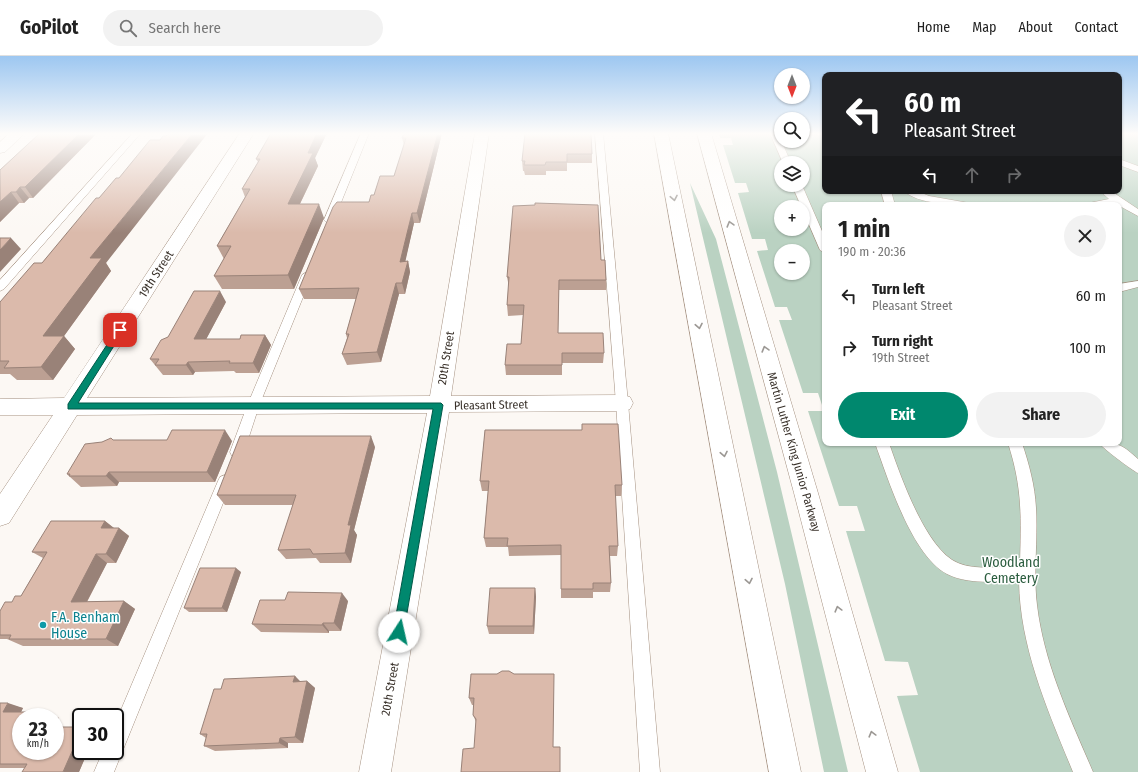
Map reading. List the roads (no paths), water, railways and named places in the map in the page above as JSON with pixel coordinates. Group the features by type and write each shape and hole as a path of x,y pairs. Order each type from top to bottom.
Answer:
{"street":[{"name":"19th Street","path":"0,515 226,166"},
{"name":"20th Street","path":"376,772 477,166"},
{"path":"668,166 771,693 784,772"},
{"name":"Martin Luther King Junior Parkway","path":"713,166 806,493 882,772"},
{"name":"Pleasant Street","path":"0,407 622,403"}],"lane":[{"path":"0,287 106,166"},
{"path":"323,235 351,166"},
{"path":"602,166 622,403 650,772"},
{"path":"800,192 822,243"},
{"path":"916,194 926,198 949,202"},
{"path":"1108,194 1117,201"},
{"path":"1111,202 1117,201"},
{"path":"1122,204 1138,213"},
{"path":"124,724 231,465 253,406 311,264"},
{"path":"1122,287 1138,284"},
{"path":"883,446 897,482 925,542 935,557 953,569 974,573 1027,573"},
{"path":"1016,446 1024,468 1029,507 1027,573 1030,617 1045,680 1082,772"},
{"path":"1111,446 1122,453 1138,467"},
{"path":"104,772 109,760"}],"place":[{"name":"F.A. Benham House","path":"43,625"}],"park label":[{"name":"Woodland Cemetery","path":"1011,570"}]}
